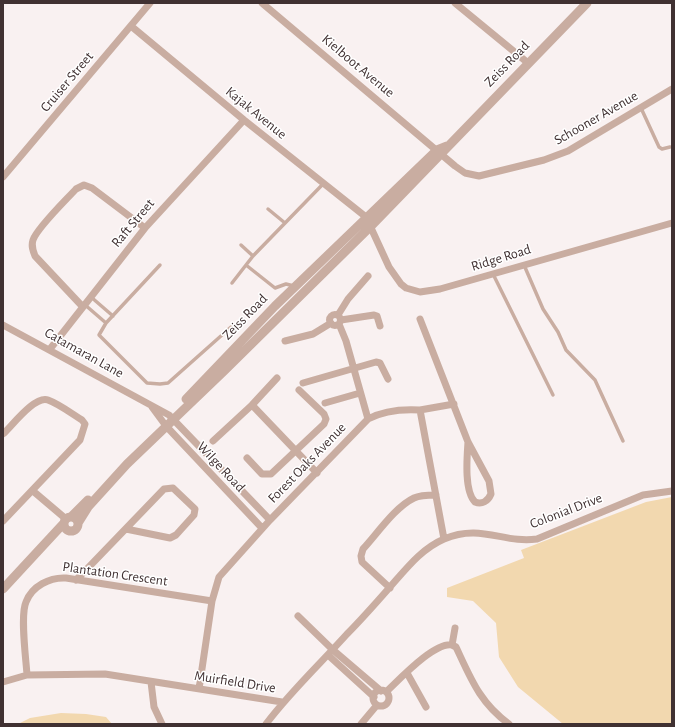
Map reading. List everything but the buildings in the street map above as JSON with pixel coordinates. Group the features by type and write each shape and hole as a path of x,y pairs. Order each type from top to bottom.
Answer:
{"street":[{"name":"Cruiser Street","path":"3,177 150,3"},
{"name":"Kielboot Avenue","path":"262,3 439,152"},
{"path":"455,3 528,63"},
{"name":"Zeiss Road","path":"3,589 168,421 296,286 366,218 447,146 588,3"},
{"name":"Kajak Avenue","path":"131,26 244,120 366,218"},
{"name":"Schooner Avenue","path":"439,152 465,173 479,176 558,156 593,137 672,89"},
{"name":"Raft Street","path":"50,349 90,296 145,228 244,120"},
{"name":"Zeiss Road","path":"168,421 224,371 371,226 439,152"},
{"path":"83,305 35,256 32,247 33,240 39,232 76,189 84,185 92,188 145,228"},
{"name":"Ridge Road","path":"366,218 396,279 406,288 429,292 672,223"},
{"path":"337,321 348,299 368,276"},
{"path":"285,341 313,334 337,321 374,315 377,316 380,326"},
{"path":"420,319 468,442 491,487 490,497 481,503 475,502 470,494 467,469 468,442"},
{"path":"337,321 346,341 368,420"},
{"name":"Catamaran Lane","path":"3,325 50,349 151,406 168,421"},
{"path":"304,383 376,362 380,363 388,379"},
{"path":"213,441 252,405 277,378"},
{"path":"247,458 262,474 268,476 324,424 326,419 324,414 299,390"},
{"path":"325,403 360,393"},
{"path":"3,434 34,403 41,399 48,400 84,422 85,428 80,440 3,521"},
{"name":"Forest Oaks Avenue","path":"199,689 212,601 216,584 222,572 262,528 368,420 376,415 454,404"},
{"path":"252,405 317,473"},
{"path":"420,410 444,539"},
{"name":"Wilge Road","path":"168,421 235,483 270,520"},
{"name":"Wilge Road","path":"168,421 227,493 262,528"},
{"path":"227,493 235,483"},
{"path":"76,580 126,529 167,488 173,488 195,509 194,515 176,535 170,538 126,529"},
{"path":"33,491 69,523"},
{"name":"Colonial Drive","path":"444,539 478,532 521,539 537,539 643,495 672,491"},
{"path":"390,588 362,562 361,556 363,549 398,510 409,501 419,496 436,495"},
{"name":"Muirfield Drive","path":"3,682 27,675 99,674 282,702 331,652 424,551 444,539"},
{"name":"Plantation Crescent","path":"27,675 24,614 26,602 38,587 47,581 57,578 76,580 212,601"},
{"path":"298,616 375,701 382,706 388,702 389,696 384,691 331,652"},
{"path":"452,645 455,628"},
{"path":"361,724 375,701 376,692 384,691 422,659 444,645 452,645 456,647 477,691 484,701 490,709 510,724"},
{"path":"407,673 426,707"},
{"path":"152,682 154,707 162,724"},
{"path":"266,724 282,702"}],"lane":[{"path":"641,108 659,147 662,149 670,147"},
{"path":"232,283 253,256 324,184"},
{"path":"268,209 285,223"},
{"path":"241,245 253,256"},
{"path":"160,265 106,323 99,335 100,338 146,382 160,384 168,383 231,327"},
{"path":"246,265 275,288 286,284 296,286"},
{"path":"524,265 543,309 558,332 569,354 583,366 595,380 623,441"},
{"path":"493,274 553,395"},
{"path":"90,296 113,316"},
{"path":"83,305 106,323"}],"shaded area":[{"path":"672,497 672,724 563,724 518,687 499,657 496,623 473,601 447,597 447,588 524,558 521,550 646,502"},
{"path":"61,713 86,714 106,717 112,724 18,724 30,718"}]}
